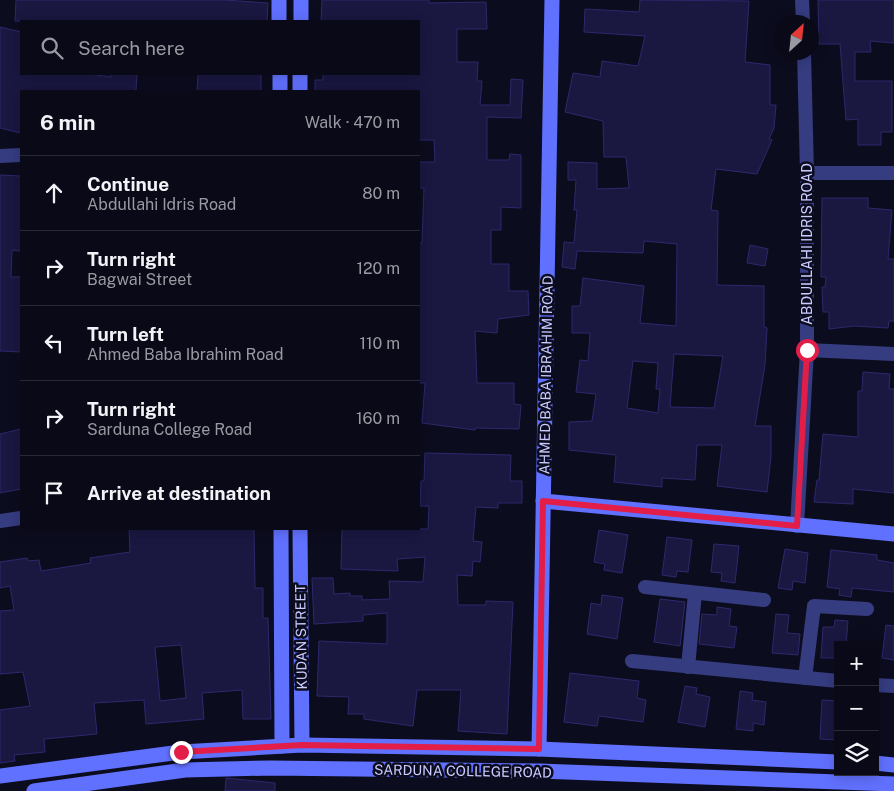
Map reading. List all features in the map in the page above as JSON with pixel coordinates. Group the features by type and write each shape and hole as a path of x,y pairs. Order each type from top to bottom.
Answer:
{"street":[{"path":"279,0 280,20"},
{"path":"301,0 301,20"},
{"name":"AHMED BABA IBRAHIM ROAD","path":"539,749 552,0"},
{"path":"802,0 803,15"},
{"name":"ABDULLAHI IDRIS ROAD","path":"797,526 807,350 807,173 804,60"},
{"path":"280,75 280,90"},
{"path":"300,75 300,90"},
{"path":"0,156 20,155"},
{"path":"807,173 894,173"},
{"path":"807,350 894,354"},
{"path":"543,501 894,534"},
{"path":"0,521 20,518"},
{"path":"281,530 282,746"},
{"name":"KUDAN STREET","path":"300,530 302,745"},
{"path":"645,587 695,594 764,600"},
{"path":"688,667 695,594"},
{"path":"805,678 814,606 867,609"},
{"path":"632,661 834,681"},
{"path":"879,685 894,686"},
{"name":"SARDUNA COLLEGE ROAD","path":"0,776 181,752 302,745 539,749 834,762"},
{"path":"879,764 894,765"},
{"name":"SARDUNA COLLEGE ROAD","path":"34,791 185,770 270,768 854,777 894,784"}],"building":[{"path":"16,0 225,0 268,3 267,20 15,21"},
{"path":"322,0 429,0 429,3 486,2 487,29 457,29 457,62 478,62 477,81 482,81 480,105 510,105 511,79 523,80 521,118 487,117 487,160 509,160 510,154 521,155 521,208 501,207 501,230 491,230 491,264 509,264 509,291 528,291 529,315 498,319 497,333 475,331 477,383 514,383 514,404 521,405 519,429 475,428 475,430 422,423 425,383 420,383 420,243 422,243 424,188 420,188 420,162 435,162 434,140 420,140 420,90 315,90 315,80 323,80 323,75 420,75 420,20 321,20"},
{"path":"640,0 749,1 745,62 770,65 770,105 776,105 774,128 769,139 772,140 757,174 716,169 711,210 718,211 717,285 764,286 764,327 767,328 765,365 755,426 771,426 771,456 767,492 717,486 722,445 697,445 695,480 662,478 662,487 614,482 616,455 569,450 569,422 592,421 596,394 576,392 580,360 588,361 590,333 572,333 572,306 580,306 583,278 644,286 640,323 676,326 677,244 644,241 643,253 577,251 575,269 562,267 564,242 574,243 577,210 574,210 576,180 568,180 568,162 597,163 597,189 629,188 626,157 604,157 603,121 565,112 573,73 600,77 602,61 638,66 645,36 584,32 585,9 639,12","holes":["674,354 723,356 714,408 670,407","633,361 658,363 656,389 660,389 658,413 627,408"]},
{"path":"818,0 894,0 894,43 870,41 871,52 855,52 855,81 892,81 892,132 881,132 881,145 858,145 858,119 846,120 840,44 819,44"},
{"path":"0,27 20,32 20,75 96,75 111,77 111,75 137,75 136,90 20,90 20,133 0,128"},
{"path":"198,75 261,75 261,90 197,90"},
{"path":"0,175 20,176 20,251 12,250 11,277 20,277 20,352 0,351"},
{"path":"822,198 868,198 868,208 892,210 888,259 894,259 894,321 889,321 888,328 854,326 829,329 829,312 823,312 822,287 825,287 826,277 821,277"},
{"path":"750,245 768,249 765,266 747,263"},
{"path":"863,372 890,374 889,389 894,389 894,493 853,489 853,504 814,502 817,480 819,480 823,434 858,437 858,391 862,391"},
{"path":"20,429 20,489 0,493 0,434"},
{"path":"425,453 511,455 510,481 522,481 522,503 498,503 498,508 476,507 473,541 482,542 480,562 473,561 472,576 457,575 458,605 486,605 486,601 513,602 507,734 458,731 461,690 417,690 413,726 364,719 364,714 348,714 349,697 317,696 319,641 387,644 387,613 363,615 363,621 314,624 312,578 333,578 334,594 350,593 350,596 362,596 362,600 390,599 389,581 423,582 425,557 397,559 398,571 341,569 342,530 428,529 429,506 420,506 421,481 424,481"},
{"path":"129,530 254,530 255,588 263,588 263,618 268,618 271,719 243,719 242,690 202,693 204,719 146,724 144,700 94,703 97,734 44,739 45,752 14,755 15,761 0,763 0,710 30,706 23,672 0,674 0,611 14,610 10,586 0,588 0,562 27,558 28,561 39,560 41,571 91,563 90,558 130,552","holes":["181,645 186,698 160,701 155,647"]},
{"path":"599,530 628,535 622,573 604,570 605,564 594,562"},
{"path":"667,537 692,540 688,572 677,571 676,577 662,575"},
{"path":"714,544 739,546 735,583 721,581 722,573 711,572"},
{"path":"785,549 808,553 805,583 793,581 792,590 778,588"},
{"path":"831,550 877,555 877,560 894,563 894,592 852,588 851,597 839,595 840,589 827,587"},
{"path":"602,595 623,598 617,639 587,634 591,603 601,605"},
{"path":"660,599 685,602 680,646 654,642"},
{"path":"717,607 731,609 729,626 737,627 734,648 699,644 702,614 717,615"},
{"path":"776,614 789,615 787,633 800,634 798,655 772,653"},
{"path":"835,620 848,621 846,641 834,641 834,658 821,658 823,627 834,627"},
{"path":"886,625 894,626 894,660 882,658"},
{"path":"570,673 639,681 637,698 646,700 643,722 599,716 597,726 564,722"},
{"path":"685,686 697,688 696,694 710,697 705,727 678,722"},
{"path":"740,691 753,693 752,700 766,702 764,725 753,723 753,731 736,729"},
{"path":"822,700 834,701 834,740 820,739"},
{"path":"226,778 275,783 275,791 225,791"}],"route":[{"path":"181,752 302,745 539,749 543,501 797,526 807,350"}]}
